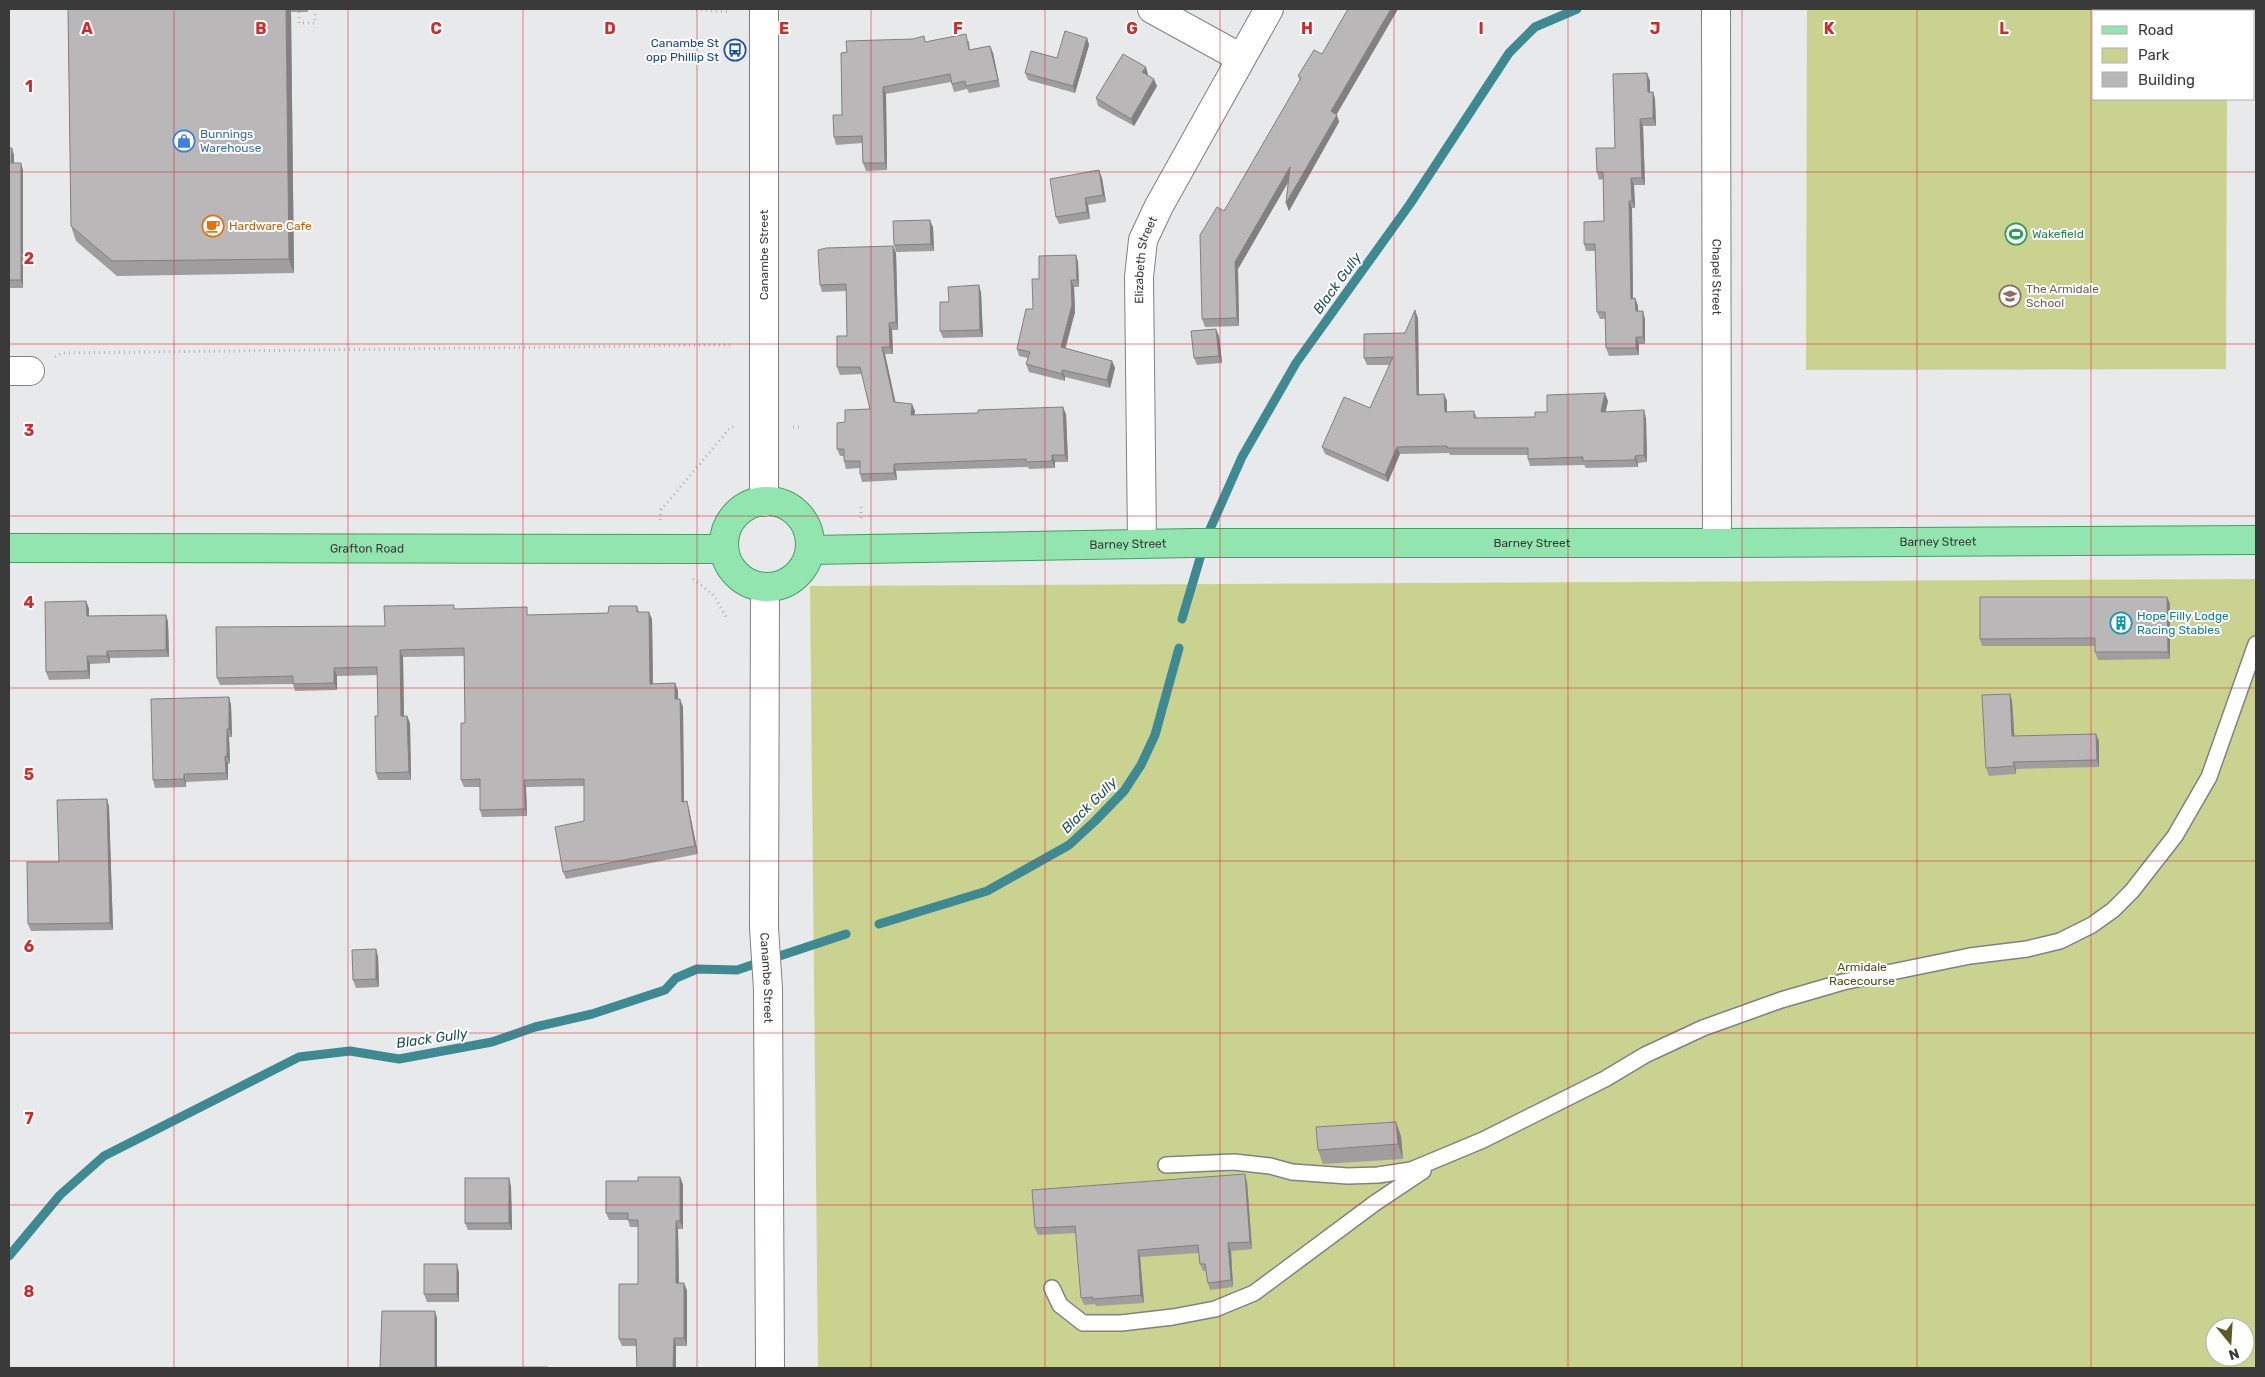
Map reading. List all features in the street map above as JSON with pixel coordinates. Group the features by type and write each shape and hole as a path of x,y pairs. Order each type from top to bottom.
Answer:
{"main road":[{"path":"764,502 788,507 797,514 805,524 810,550 803,568 795,576 781,584 765,588 755,586 738,576 731,568 724,549 724,538 728,526 734,517 748,506 764,502"},
{"name":"Barney Street","path":"810,550 1142,543 1717,543 2256,540"},
{"name":"Grafton Road","path":"9,548 724,549"}],"street":[{"name":"Canambe Street","path":"764,9 764,502"},
{"path":"1152,9 1242,58"},
{"name":"Elizabeth Street","path":"1142,543 1139,277 1142,240 1269,9"},
{"name":"Chapel Street","path":"1716,9 1717,543"},
{"name":"Canambe Street","path":"765,588 764,928 768,989 770,1368"}],"lane":[{"path":"1166,1165 1234,1162 1322,1174 1378,1175 1411,1170 1446,1157 1605,1078 1645,1055 1720,1021 1843,982 1970,956 2027,949 2060,941 2092,925 2113,910 2132,890 2175,836 2209,777 2256,644"},
{"path":"1052,1288 1060,1305 1083,1323 1122,1323 1172,1317 1215,1309 1254,1293 1375,1203 1446,1157"}],"path":[{"path":"299,12 299,23 315,23 315,9"},
{"path":"691,9 729,12"},
{"path":"19,371 62,354 731,345"},
{"path":"660,522 662,510 731,427 740,427"},
{"path":"792,427 802,427"},
{"path":"860,507 860,517"},
{"path":"686,579 695,579 714,595 726,617"}],"green space":[{"name":"Wakefield","path":"1807,9 2227,9 2092,10 2092,100 2227,100 2226,369 1806,370"},
{"name":"Armidale Racecourse","path":"2256,579 2256,1368 818,1368 810,586"}],"building":[{"name":"Bunnings Warehouse","path":"68,9 286,9 289,259 112,261 71,226"},
{"path":"1348,9 1391,9 1331,111 1337,115 1286,203 1290,167 1235,262 1237,318 1202,319 1200,235 1217,207 1224,211 1301,78 1298,76 1314,50 1322,54"},
{"path":"1065,31 1087,38 1073,86 1025,73 1031,51 1057,58"},
{"path":"966,34 969,50 990,46 998,80 966,86 965,81 952,84 950,74 883,87 885,163 863,163 862,136 834,137 833,115 842,115 841,53 847,52 846,41 913,39 924,36 925,42"},
{"path":"1123,54 1146,67 1142,72 1154,79 1131,119 1096,98"},
{"path":"1647,73 1648,92 1653,92 1653,118 1640,119 1642,178 1631,178 1632,201 1629,201 1631,299 1635,298 1636,311 1643,311 1643,337 1636,337 1636,348 1606,348 1605,312 1597,312 1595,244 1584,244 1584,222 1604,221 1603,172 1597,172 1596,148 1615,148 1613,74"},
{"path":"9,148 12,148 11,163 21,163 21,280 9,280"},
{"path":"1099,170 1103,195 1085,198 1087,212 1056,217 1050,179"},
{"path":"930,220 931,244 894,245 893,221"},
{"path":"893,246 896,322 889,323 890,347 882,347 894,402 912,404 911,415 978,413 978,410 1063,407 1065,455 1052,455 1052,461 1026,462 1026,459 894,464 894,473 860,474 860,461 844,461 844,449 837,449 837,423 845,422 845,410 870,409 860,367 837,367 837,336 847,336 846,284 820,285 818,250 826,248"},
{"path":"1076,255 1077,280 1071,280 1072,305 1061,347 1112,361 1107,380 1062,370 1062,374 1026,364 1030,352 1017,349 1026,309 1033,309 1032,279 1039,279 1039,256"},
{"path":"979,285 980,330 940,331 940,302 949,302 948,287"},
{"path":"1415,310 1417,395 1444,394 1445,412 1474,411 1474,418 1535,417 1535,412 1547,412 1547,395 1605,393 1601,412 1644,410 1644,455 1635,456 1635,460 1583,461 1583,457 1528,459 1528,448 1397,447 1385,475 1322,447 1344,397 1370,408 1393,357 1364,358 1364,334 1405,333"},
{"path":"1216,329 1219,356 1194,358 1191,331"},
{"path":"1980,597 2167,597 2168,652 2095,652 2095,638 1980,639"},
{"path":"86,601 87,616 166,615 166,650 107,651 107,656 87,656 88,671 46,672 45,602"},
{"path":"454,605 454,609 527,607 527,615 608,613 609,606 637,606 637,612 649,612 650,684 675,683 675,699 680,699 682,802 687,801 695,846 563,872 555,827 584,821 584,779 524,780 525,809 480,810 480,779 461,780 461,723 465,723 464,648 400,650 401,716 407,716 409,772 376,773 375,716 378,716 377,667 334,668 334,683 293,684 293,676 217,678 216,627 385,626 384,606"},
{"path":"2010,694 2012,736 2096,734 2097,760 2013,762 2014,766 1986,768 1982,695"},
{"path":"229,697 229,729 227,729 227,756 225,756 226,773 184,774 184,779 153,780 151,699"},
{"path":"107,799 110,923 28,924 27,862 59,862 57,800"},
{"path":"376,949 376,979 353,980 352,950"},
{"path":"1396,1122 1398,1144 1318,1150 1316,1127"},
{"path":"1245,1174 1250,1242 1228,1243 1231,1280 1208,1283 1205,1264 1200,1264 1198,1245 1138,1250 1141,1295 1093,1299 1093,1297 1081,1298 1075,1226 1035,1228 1032,1190"},
{"path":"638,1177 680,1177 680,1221 676,1221 676,1283 684,1283 684,1338 674,1338 673,1368 637,1368 636,1339 619,1339 619,1284 638,1284 638,1220 628,1220 628,1213 606,1213 606,1181 638,1181"},
{"path":"465,1178 509,1178 509,1223 465,1223"},
{"path":"424,1264 457,1264 457,1294 424,1294"},
{"path":"382,1311 435,1311 435,1367 548,1368 380,1368"}],"waterway":[{"name":"Black Gully","path":"1182,619 1206,538 1242,457 1296,363 1410,204 1509,53 1535,27 1577,9"},
{"name":"Black Gully","path":"879,924 987,891 1069,845 1124,791 1141,765 1155,735 1179,648"},
{"name":"Black Gully","path":"9,1256 60,1195 104,1156 299,1057 350,1051 399,1059 492,1042 535,1027 592,1014 665,990 676,978 697,969 737,970 846,934"}],"place":[{"name":"Canambe St opp Phillip St","path":"735,50"},
{"name":"Bunnings Warehouse","path":"184,141"},
{"name":"Hardware Cafe","path":"213,226"},
{"name":"Wakefield","path":"2016,234"},
{"name":"The Armidale School","path":"2010,296"},
{"name":"Hope Filly Lodge Racing Stables","path":"2121,623"}]}
